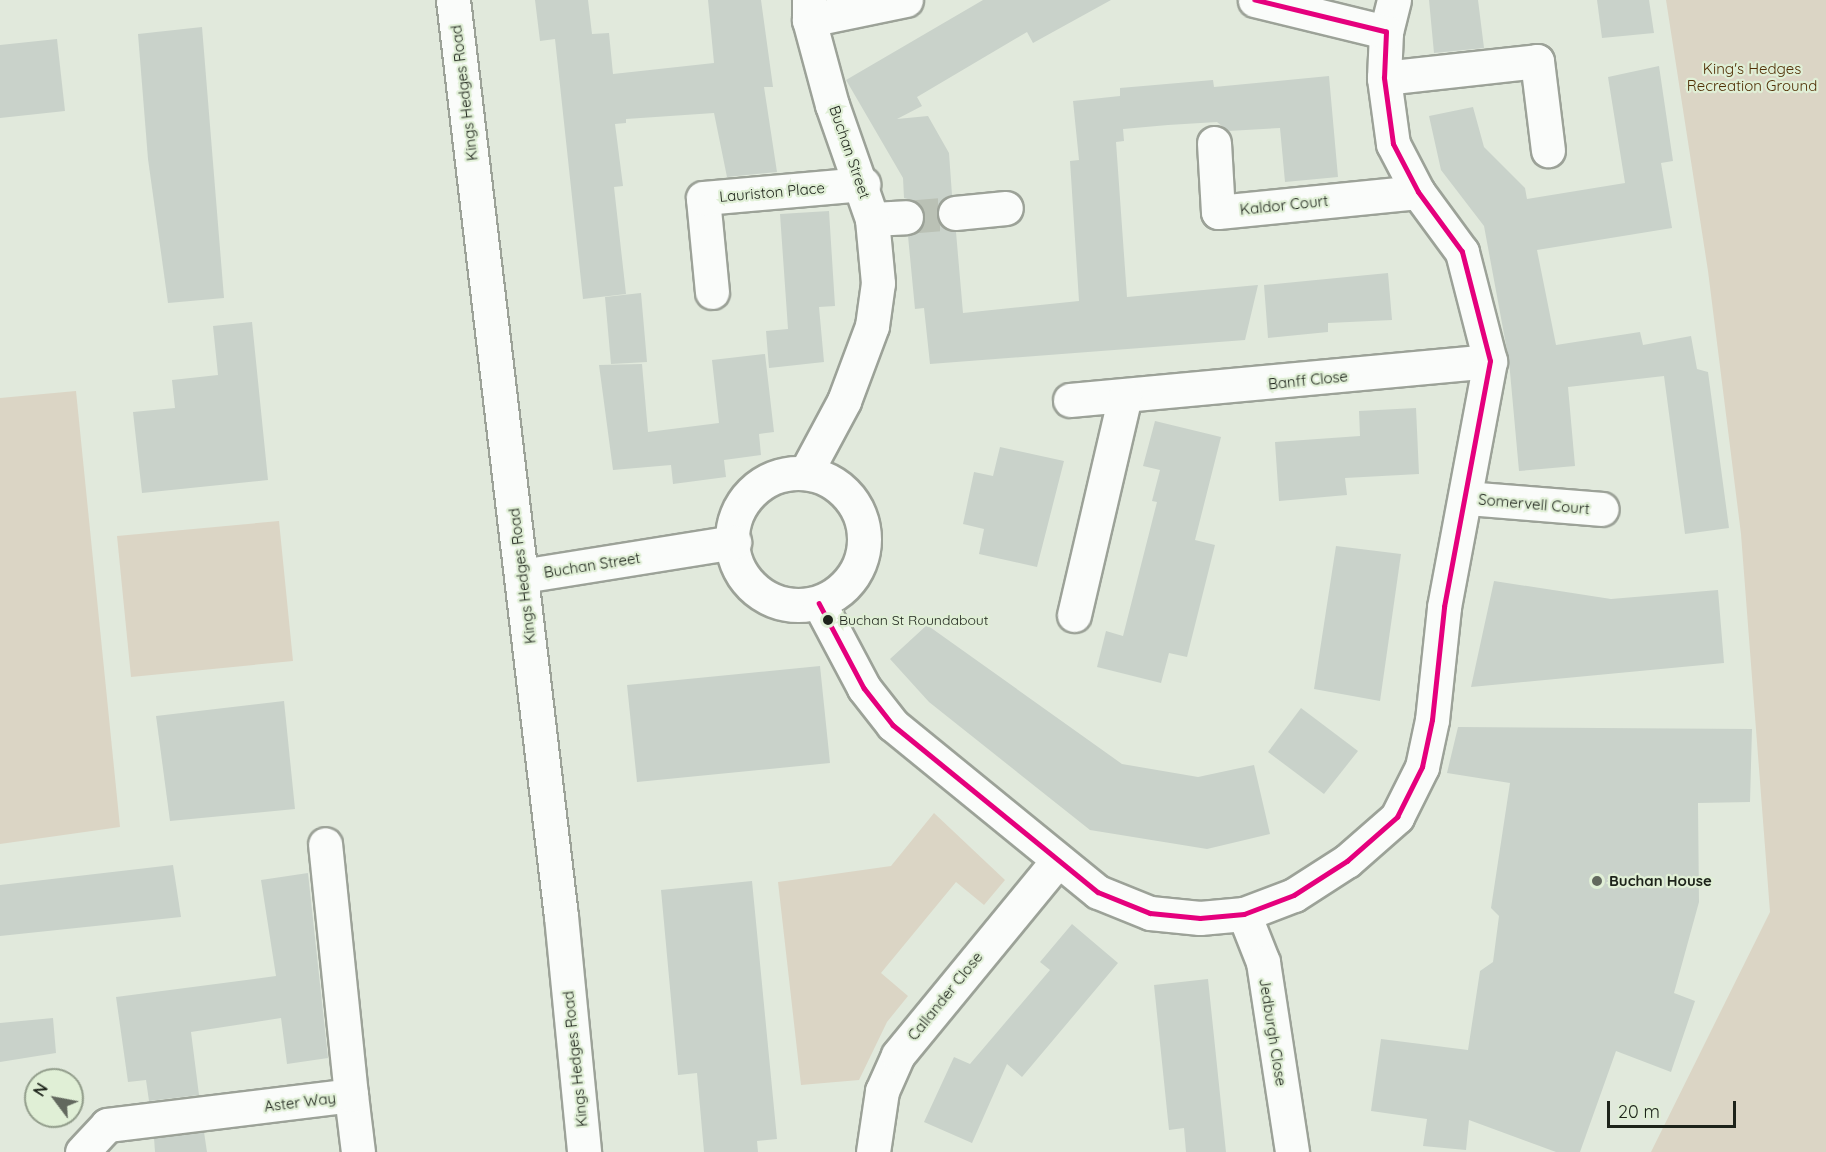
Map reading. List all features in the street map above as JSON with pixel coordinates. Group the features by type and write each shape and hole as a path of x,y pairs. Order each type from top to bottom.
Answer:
{"street":[{"name":"Kings Hedges Road","path":"453,0 522,576 584,1152"},
{"path":"809,10 906,0"},
{"path":"1255,0 1386,32"},
{"path":"819,603 864,688 893,725 1098,892 1150,914 1200,918 1244,914 1294,895 1347,861 1397,817 1422,767 1444,607 1490,361 1462,252 1418,192 1393,144 1384,78 1386,32 1394,0"},
{"name":"Buchan Street","path":"806,472 844,401 872,326 878,283 872,219 863,184 832,105 809,10"},
{"path":"1384,78 1537,61 1548,150"},
{"name":"Kaldor Court","path":"1214,143 1218,212 1418,192"},
{"name":"Lauriston Place","path":"712,292 703,198 863,184"},
{"path":"954,213 1006,208"},
{"path":"872,219 906,217"},
{"name":"Banff Close","path":"1070,400 1490,361"},
{"path":"1074,615 1125,396"},
{"path":"806,472 843,489 857,508 865,542 856,572 841,590 819,603 787,604 764,596 747,581 735,561 734,542 739,508 758,486 779,475 806,472"},
{"name":"Somervell Court","path":"1466,498 1602,509"},
{"name":"Buchan Street","path":"522,576 734,542"},
{"name":"Aster Way","path":"82,1152 107,1125 351,1095 325,844"},
{"name":"Callander Close","path":"873,1152 882,1091 898,1055 1058,860"},
{"name":"Jedburgh Close","path":"1244,914 1263,962 1292,1152"},
{"path":"351,1095 358,1152"}],"green space":[{"name":"King's Hedges Recreation Ground","path":"1666,0 1826,0 1826,1152 1651,1152 1770,912 1741,534 1708,271"},
{"path":"76,391 120,827 0,844 0,398"},
{"path":"279,521 293,661 131,677 117,536"},
{"path":"934,813 1005,880 984,905 956,882 881,973 908,996 887,1022 859,1080 801,1085 778,882 891,866"}],"building":[{"path":"535,0 588,0 592,34 609,33 613,74 714,63 708,0 761,0 773,87 764,87 777,172 727,177 714,113 626,119 626,123 615,124 623,186 614,187 626,294 583,299 555,39 540,41"},
{"path":"983,0 1111,0 1033,43 1027,32 917,97 922,106 897,119 928,116 949,153 952,195 938,205 936,214 940,224 956,232 963,313 1079,301 1070,161 1079,160 1073,101 1120,96 1120,88 1213,80 1214,87 1329,76 1338,177 1285,182 1280,128 1228,131 1217,122 1168,125 1123,129 1124,141 1116,142 1127,297 1258,285 1245,340 930,364 924,308 915,309 908,236 922,226 925,215 915,201 904,198 903,178 846,80"},
{"path":"1429,0 1478,0 1484,48 1434,53"},
{"path":"1597,0 1649,0 1654,33 1602,38"},
{"path":"202,27 224,298 168,303 148,159 138,34"},
{"path":"57,39 65,111 0,118 0,45"},
{"path":"1659,66 1673,161 1661,163 1672,228 1537,250 1556,345 1640,332 1643,345 1691,336 1697,369 1708,372 1729,528 1685,534 1664,376 1568,387 1575,466 1519,471 1509,361 1484,226 1441,170 1429,116 1473,107 1484,147 1525,188 1527,199 1625,183 1608,77"},
{"path":"829,211 835,306 819,307 824,362 769,368 766,331 788,329 780,214"},
{"path":"1388,273 1392,320 1328,323 1328,332 1268,338 1264,285"},
{"path":"641,293 647,362 611,364 605,297"},
{"path":"252,322 268,480 142,493 133,412 175,408 172,380 218,375 213,326"},
{"path":"765,354 774,432 759,434 761,455 724,460 726,477 673,484 671,465 613,470 599,365 642,364 648,432 719,423 712,360"},
{"path":"1416,408 1419,474 1345,478 1347,495 1279,501 1275,442 1360,436 1359,411"},
{"path":"1155,421 1221,437 1195,540 1215,545 1187,657 1169,653 1161,683 1097,667 1106,631 1123,636 1157,502 1152,501 1160,470 1143,466"},
{"path":"1000,447 1064,461 1037,567 979,554 984,529 963,524 974,472 993,476"},
{"path":"1336,546 1401,554 1380,701 1314,689"},
{"path":"1494,581 1611,599 1718,590 1724,663 1471,687"},
{"path":"927,625 1122,764 1198,777 1254,765 1270,834 1207,849 1090,830 929,702 890,659"},
{"path":"820,666 830,763 637,782 627,685"},
{"path":"284,701 295,809 170,821 156,716"},
{"path":"1301,708 1358,751 1324,794 1268,752"},
{"name":"Buchan House","path":"1458,727 1752,729 1750,802 1698,803 1699,902 1674,993 1695,1001 1671,1072 1616,1051 1580,1152 1556,1152 1469,1120 1466,1150 1423,1146 1427,1119 1371,1111 1381,1039 1468,1050 1480,971 1493,962 1499,916 1491,908 1510,783 1447,773"},
{"path":"173,865 181,917 0,936 0,885"},
{"path":"308,873 328,1058 287,1064 281,1018 191,1032 199,1095 149,1101 146,1080 128,1082 116,997 276,976 261,880"},
{"path":"752,881 777,1139 757,1141 758,1152 704,1152 697,1073 678,1075 661,890"},
{"path":"1072,924 1118,963 1022,1077 1007,1064 972,1143 924,1122 954,1057 970,1064 1050,970 1040,962"},
{"path":"1208,979 1226,1152 1186,1152 1184,1128 1169,1130 1154,985"},
{"path":"53,1018 56,1053 0,1062 0,1023"},
{"path":"204,1132 207,1152 155,1152 154,1138"}],"tunnel":[{"path":"906,217 955,213"}],"transit line":[{"path":"819,603 864,688 893,725 1098,892 1150,913 1200,918 1244,914 1294,895 1347,861 1397,817 1422,767 1432,720 1444,607 1490,361 1462,252 1418,192 1393,144 1384,78 1386,32 1255,0"}],"place":[{"name":"Buchan St Roundabout","path":"828,620"},
{"name":"Buchan House","path":"1597,881"}]}
